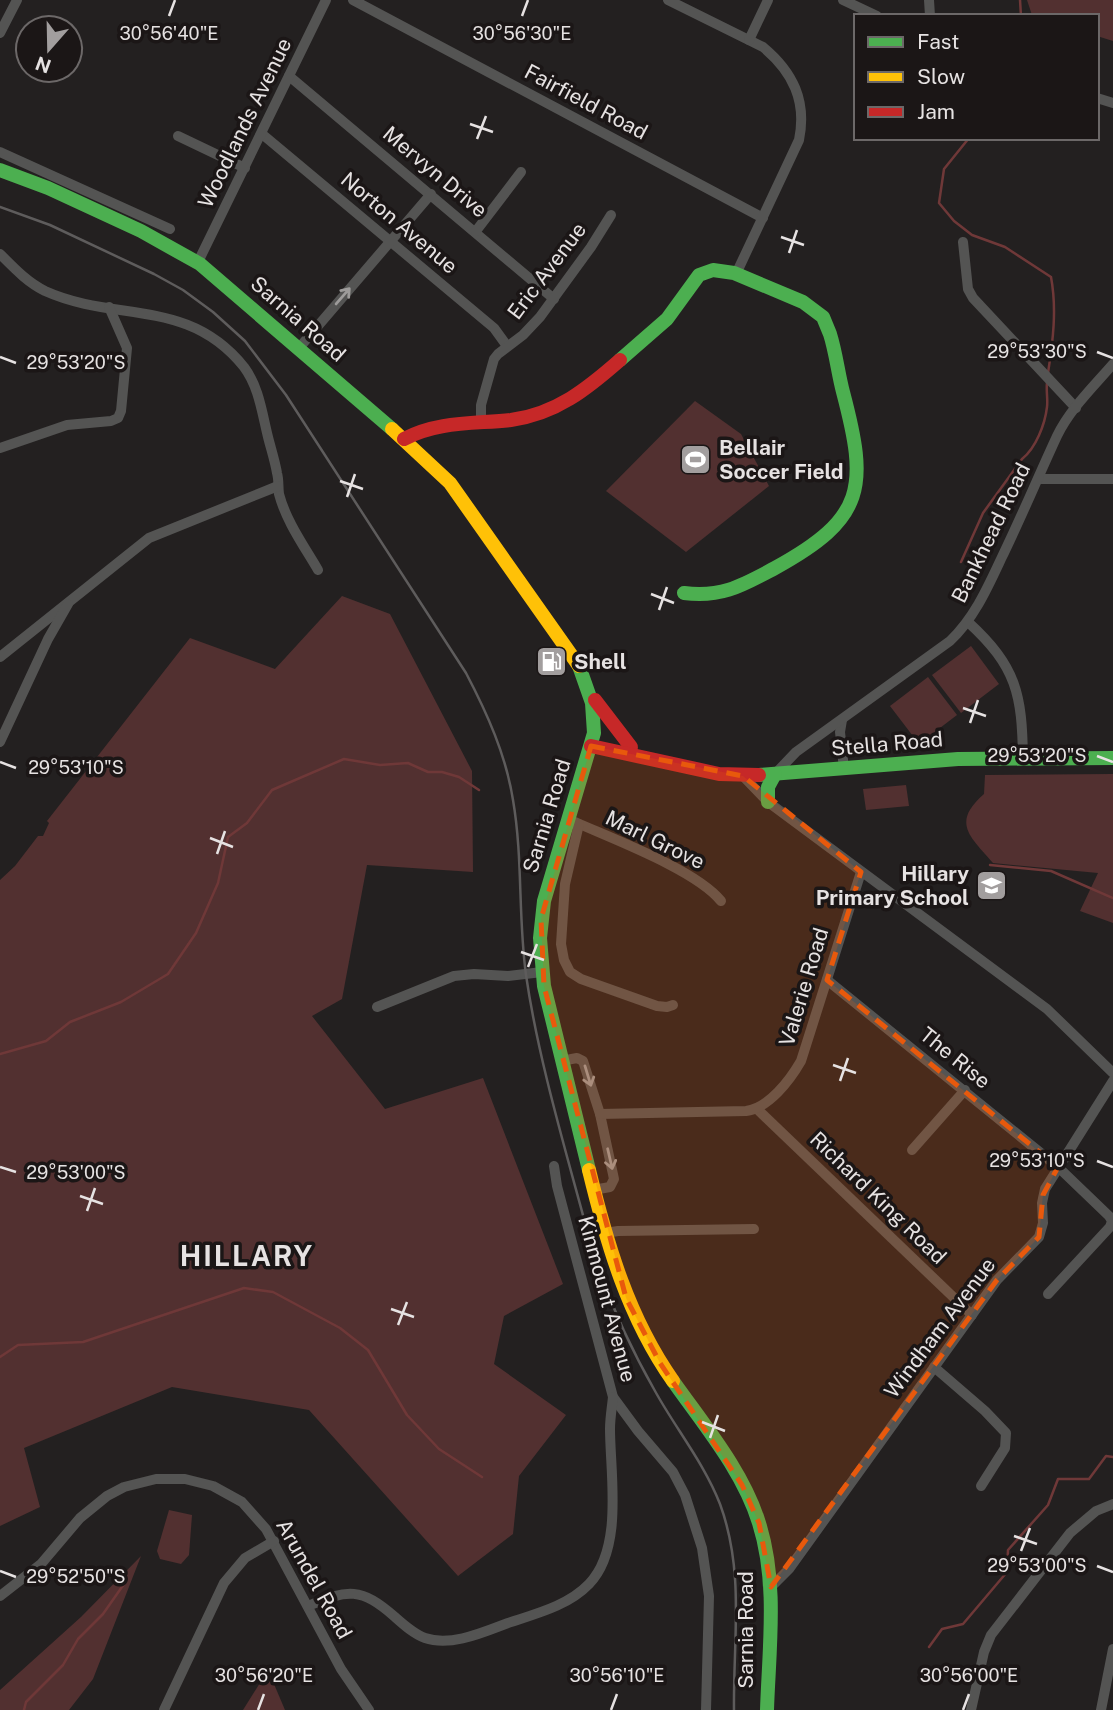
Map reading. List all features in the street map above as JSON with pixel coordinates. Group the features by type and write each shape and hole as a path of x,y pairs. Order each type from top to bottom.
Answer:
{"main road":[{"name":"Sarnia Road","path":"0,170 119,214 198,262 404,439 450,483 574,657 589,690 594,715 592,742 573,821 544,901 540,939 542,972 550,1016 593,1190 626,1298 643,1334 672,1382 723,1453 742,1485 759,1523 771,1587 767,1710"},
{"path":"404,439 424,429 526,417 572,399 585,391 667,318 699,275 714,269 736,274 806,304 824,320 829,332 856,446 858,474 854,493 837,525 815,545 752,580 724,592 711,595 684,593"},
{"path":"589,690 612,725 631,747"},
{"name":"Stella Road","path":"592,742 719,774 743,776 958,759 1113,758"},
{"name":"Stella Road","path":"592,742 631,747 667,762"},
{"path":"768,802 768,787 775,774"}],"street":[{"path":"0,32 17,0"},
{"name":"Woodlands Avenue","path":"198,262 326,0"},
{"name":"Fairfield Road","path":"353,0 763,218"},
{"path":"668,0 749,40 776,58 790,75 798,91 801,108 799,140 736,274"},
{"path":"749,40 768,0"},
{"path":"843,0 873,14"},
{"name":"Mervyn Drive","path":"289,76 554,299"},
{"name":"Norton Avenue","path":"262,134 494,328 507,346"},
{"path":"178,136 246,168"},
{"path":"0,152 119,214 170,229"},
{"path":"476,231 521,172"},
{"path":"299,348 431,194"},
{"name":"Eric Avenue","path":"481,422 481,405 490,368 498,354 523,335 554,299 611,215"},
{"path":"963,242 968,289 1076,408"},
{"path":"0,254 29,281 48,292 178,321 212,336 233,355 246,370 259,398 277,470 281,500 292,526 318,570"},
{"path":"0,448 67,425 111,421 117,418 121,411 128,354 126,343 109,307"},
{"name":"Bankhead Road","path":"775,774 796,752 950,641 968,622 1040,479 1058,434 1113,364"},
{"path":"1040,479 1113,479"},
{"path":"0,657 71,598 157,534 278,486"},
{"path":"0,742 48,639 71,598"},
{"path":"968,622 995,649 1013,679 1022,706 1023,759"},
{"path":"842,720 840,732 844,769"},
{"path":"743,776 768,802 1047,1009 1113,1073"},
{"path":"573,821 561,944 566,966 581,979 657,1006 673,1005"},
{"name":"Marl Grove","path":"573,821 685,873 708,888 721,901"},
{"name":"Valerie Road","path":"757,1109 789,1079 801,1061 861,872"},
{"path":"377,1007 454,976 508,976 542,972"},
{"name":"The Rise","path":"827,980 1058,1167 1112,1221 1110,1227 1048,1294"},
{"path":"561,1060 577,1058 583,1061 600,1114 614,1179 610,1187 593,1190"},
{"name":"Windham Avenue","path":"771,1587 789,1569 997,1280 1039,1237 1043,1223 1042,1195 1113,1081"},
{"path":"912,1150 965,1090"},
{"path":"600,1114 757,1109"},
{"name":"Richard King Road","path":"757,1109 972,1315"},
{"name":"Kinmount Avenue","path":"554,1166 613,1397 673,1472 685,1495 702,1548 709,1596 706,1710"},
{"path":"605,1233 754,1229"},
{"path":"934,1367 1006,1433 1005,1448 981,1486"},
{"path":"308,1606 336,1594 362,1595 423,1637 447,1641 512,1622 555,1606 575,1595 590,1584 597,1573 611,1528 613,1458 610,1425 613,1397"},
{"name":"Arundel Road","path":"0,1596 41,1564 92,1507 115,1492 142,1482 172,1478 213,1486 249,1508 274,1541 341,1669 369,1710"},
{"path":"971,1710 984,1652 997,1627 1070,1533 1096,1511 1113,1504"},
{"path":"164,1710 224,1583 245,1558 274,1541"},
{"path":"1101,1710 1113,1649"}],"highlighted area":[{"path":"591,746 743,776 861,872 827,980 1058,1167 1043,1195 1039,1237 997,1280 771,1587 759,1523 742,1485 660,1363 626,1298 544,986 541,919"}],"shaded area":[{"path":"1027,0 1113,0 1113,41 1099,37 1099,14 1032,14"},
{"name":"Bellair Soccer Field","path":"695,401 741,434 769,486 686,552 606,491"},
{"path":"342,596 390,614 472,771 473,872 367,865 342,999 312,1016 385,1109 483,1078 563,1284 504,1316 494,1364 566,1415 519,1476 513,1534 458,1576 309,1410 172,1387 24,1448 40,1507 0,1526 0,880 15,866 38,836 43,836 49,823 47,821 190,638 275,669"},
{"path":"971,646 999,684 961,713 932,675"},
{"path":"928,677 957,715 919,744 890,706"},
{"path":"1113,774 1113,923 1080,911 1098,873 993,863 971,837 966,821 974,804 984,794 985,775"},
{"path":"906,785 909,806 866,810 863,789"},
{"path":"169,1510 192,1515 189,1555 181,1564 160,1559 157,1551"},
{"path":"141,1556 93,1679 69,1710 0,1710 0,1690 81,1617"},
{"path":"268,1670 285,1710 243,1710"}],"waterway":[{"path":"1020,0 1021,14"},
{"path":"967,140 944,169 939,203 954,221 972,235 1005,247 1051,277 1054,313 1048,373"},
{"path":"961,562 983,513 1032,449 1039,435 1047,407 1047,383"},
{"path":"0,1054 46,1041 70,1022 121,1002 168,974 196,933 218,883 228,837 247,823 272,790 344,759 380,765 408,763 428,772 442,772 459,777 479,790"},
{"path":"990,865 1051,871 1113,898"},
{"path":"0,1357 18,1345 83,1342 244,1288 273,1292 340,1328 368,1350 407,1415 439,1449 482,1477"},
{"path":"929,1647 942,1629 963,1624 1007,1572 1008,1550 1048,1505 1058,1479 1089,1479 1106,1456 1113,1457"},
{"path":"24,1710 26,1702 63,1665 78,1639 103,1614 124,1584"}],"railway":[{"path":"0,207 50,225 154,274 183,290 213,312 245,341 286,395 474,688 495,735 510,783 516,822 524,953 531,1006 553,1103 593,1251 607,1292 634,1352 706,1474 728,1530 733,1555 736,1606 734,1710"}],"traffic: fast":[{"path":"0,170 48,188 141,231 200,264 392,429"},
{"path":"620,360 667,319 699,275 713,270 734,273 803,302 823,317 832,341 856,453 852,497 843,515 828,533 805,550 753,580 721,592 684,593"},
{"path":"579,666 592,703 594,733 544,901 540,938 544,986 589,1170"},
{"path":"759,775 958,759 1113,758"},
{"path":"768,802 768,787 775,774"},
{"path":"673,1381 733,1467 759,1523 769,1569 770,1592 767,1710"}],"traffic: slow":[{"path":"392,429 450,483 579,666"},
{"path":"589,1170 603,1225 631,1306 657,1357 673,1381"}],"traffic: jam":[{"path":"404,439 443,426 511,420 542,412 570,399 620,360"},
{"path":"595,700 631,747"},
{"path":"591,746 719,774 759,775"}],"place":[{"name":"Bellair Soccer Field","path":"696,460"},
{"name":"Shell","path":"551,662"},
{"name":"Hillary Primary School","path":"992,886"}],"district":[{"name":"HILLARY","path":"247,1256"}]}
